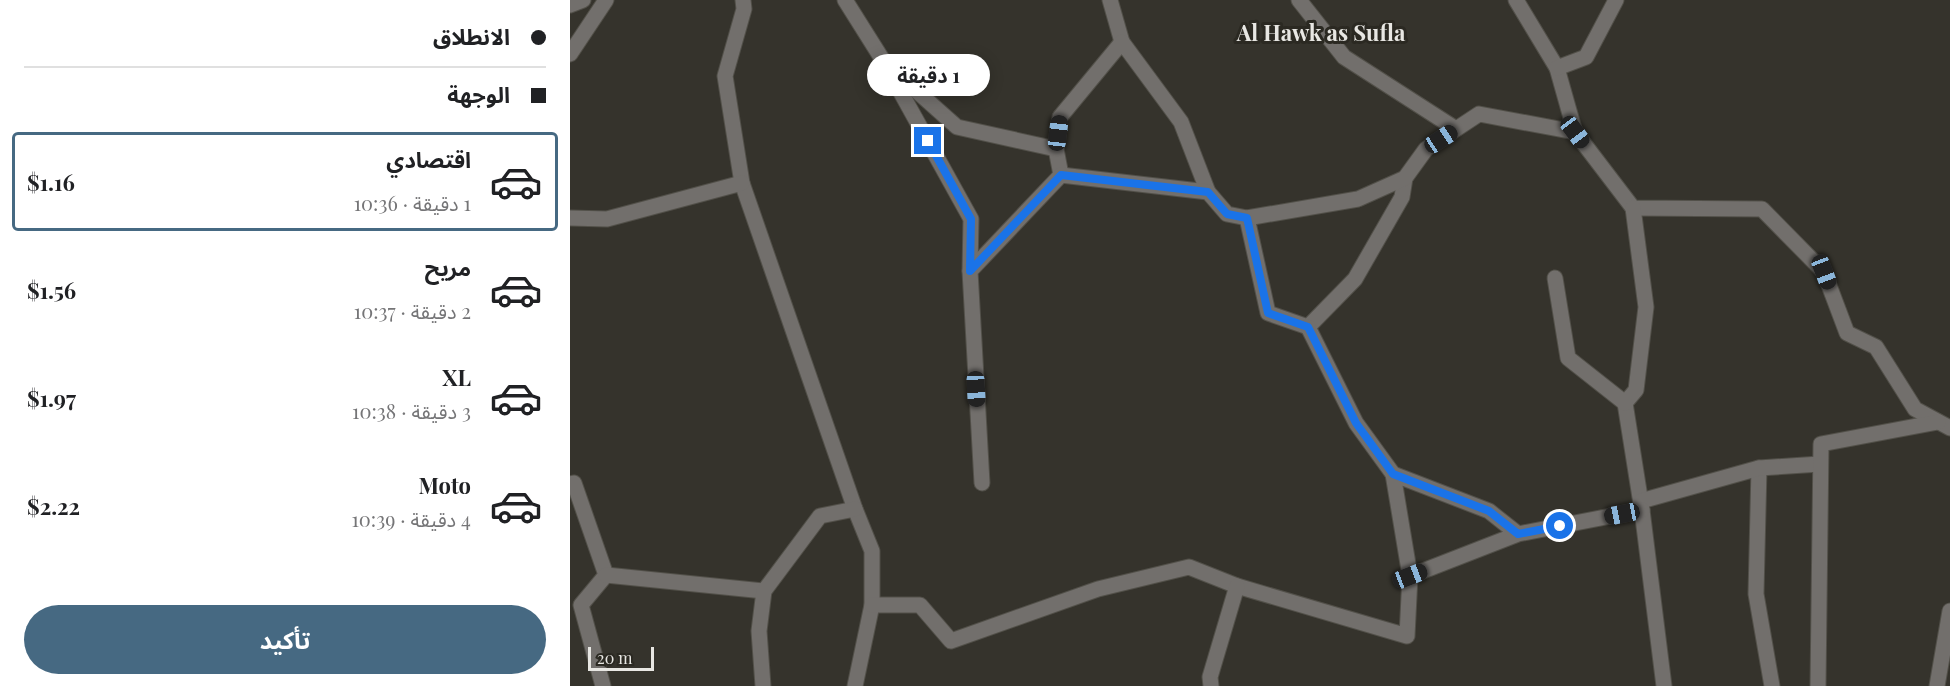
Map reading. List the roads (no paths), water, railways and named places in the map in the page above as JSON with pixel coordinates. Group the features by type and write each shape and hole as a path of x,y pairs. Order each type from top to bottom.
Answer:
{"street":[{"path":"570,4 583,0"},
{"path":"570,54 606,0"},
{"path":"743,0 744,9 725,76 742,183 855,509 872,551 873,605 855,686"},
{"path":"845,0 884,62 971,219 970,271 982,483"},
{"path":"1110,0 1122,42 1181,122 1208,192 1227,214 1247,218 1358,199 1405,178"},
{"path":"1299,0 1344,57 1456,129"},
{"path":"1516,0 1557,68 1575,132 1633,208 1646,307 1636,390 1625,402"},
{"path":"1557,68 1586,57 1616,0"},
{"path":"1061,175 1056,149 1060,117 1122,42"},
{"path":"884,62 957,127 1056,149"},
{"path":"1308,327 1355,279 1402,197 1405,178 1426,149 1479,114 1575,132"},
{"path":"970,271 1061,175"},
{"path":"1061,175 1208,192"},
{"path":"570,218 606,219 742,183"},
{"path":"1633,208 1762,210 1824,272 1847,333 1876,347 1916,409 1944,425"},
{"path":"873,605 920,605 951,641 1098,590 1189,567 1237,586 1407,636 1410,576 1393,474 1356,423 1308,327 1268,313 1247,218"},
{"path":"1555,278 1568,358 1625,402 1642,506 1664,686"},
{"path":"1818,686 1821,444 1944,425"},
{"path":"1410,576 1518,534 1642,506 1759,468 1820,464"},
{"path":"1759,468 1756,594 1772,686"},
{"path":"1393,474 1489,511 1518,534"},
{"path":"570,484 574,483 606,575"},
{"path":"763,686 759,631 764,591 820,516 855,509"},
{"path":"606,575 764,591"},
{"path":"603,686 581,606 606,575"},
{"path":"1211,686 1210,677 1237,586"},
{"path":"1937,686 1950,611"}],"district":[{"name":"Al Hawk as Sufla","path":"1321,32"}]}
